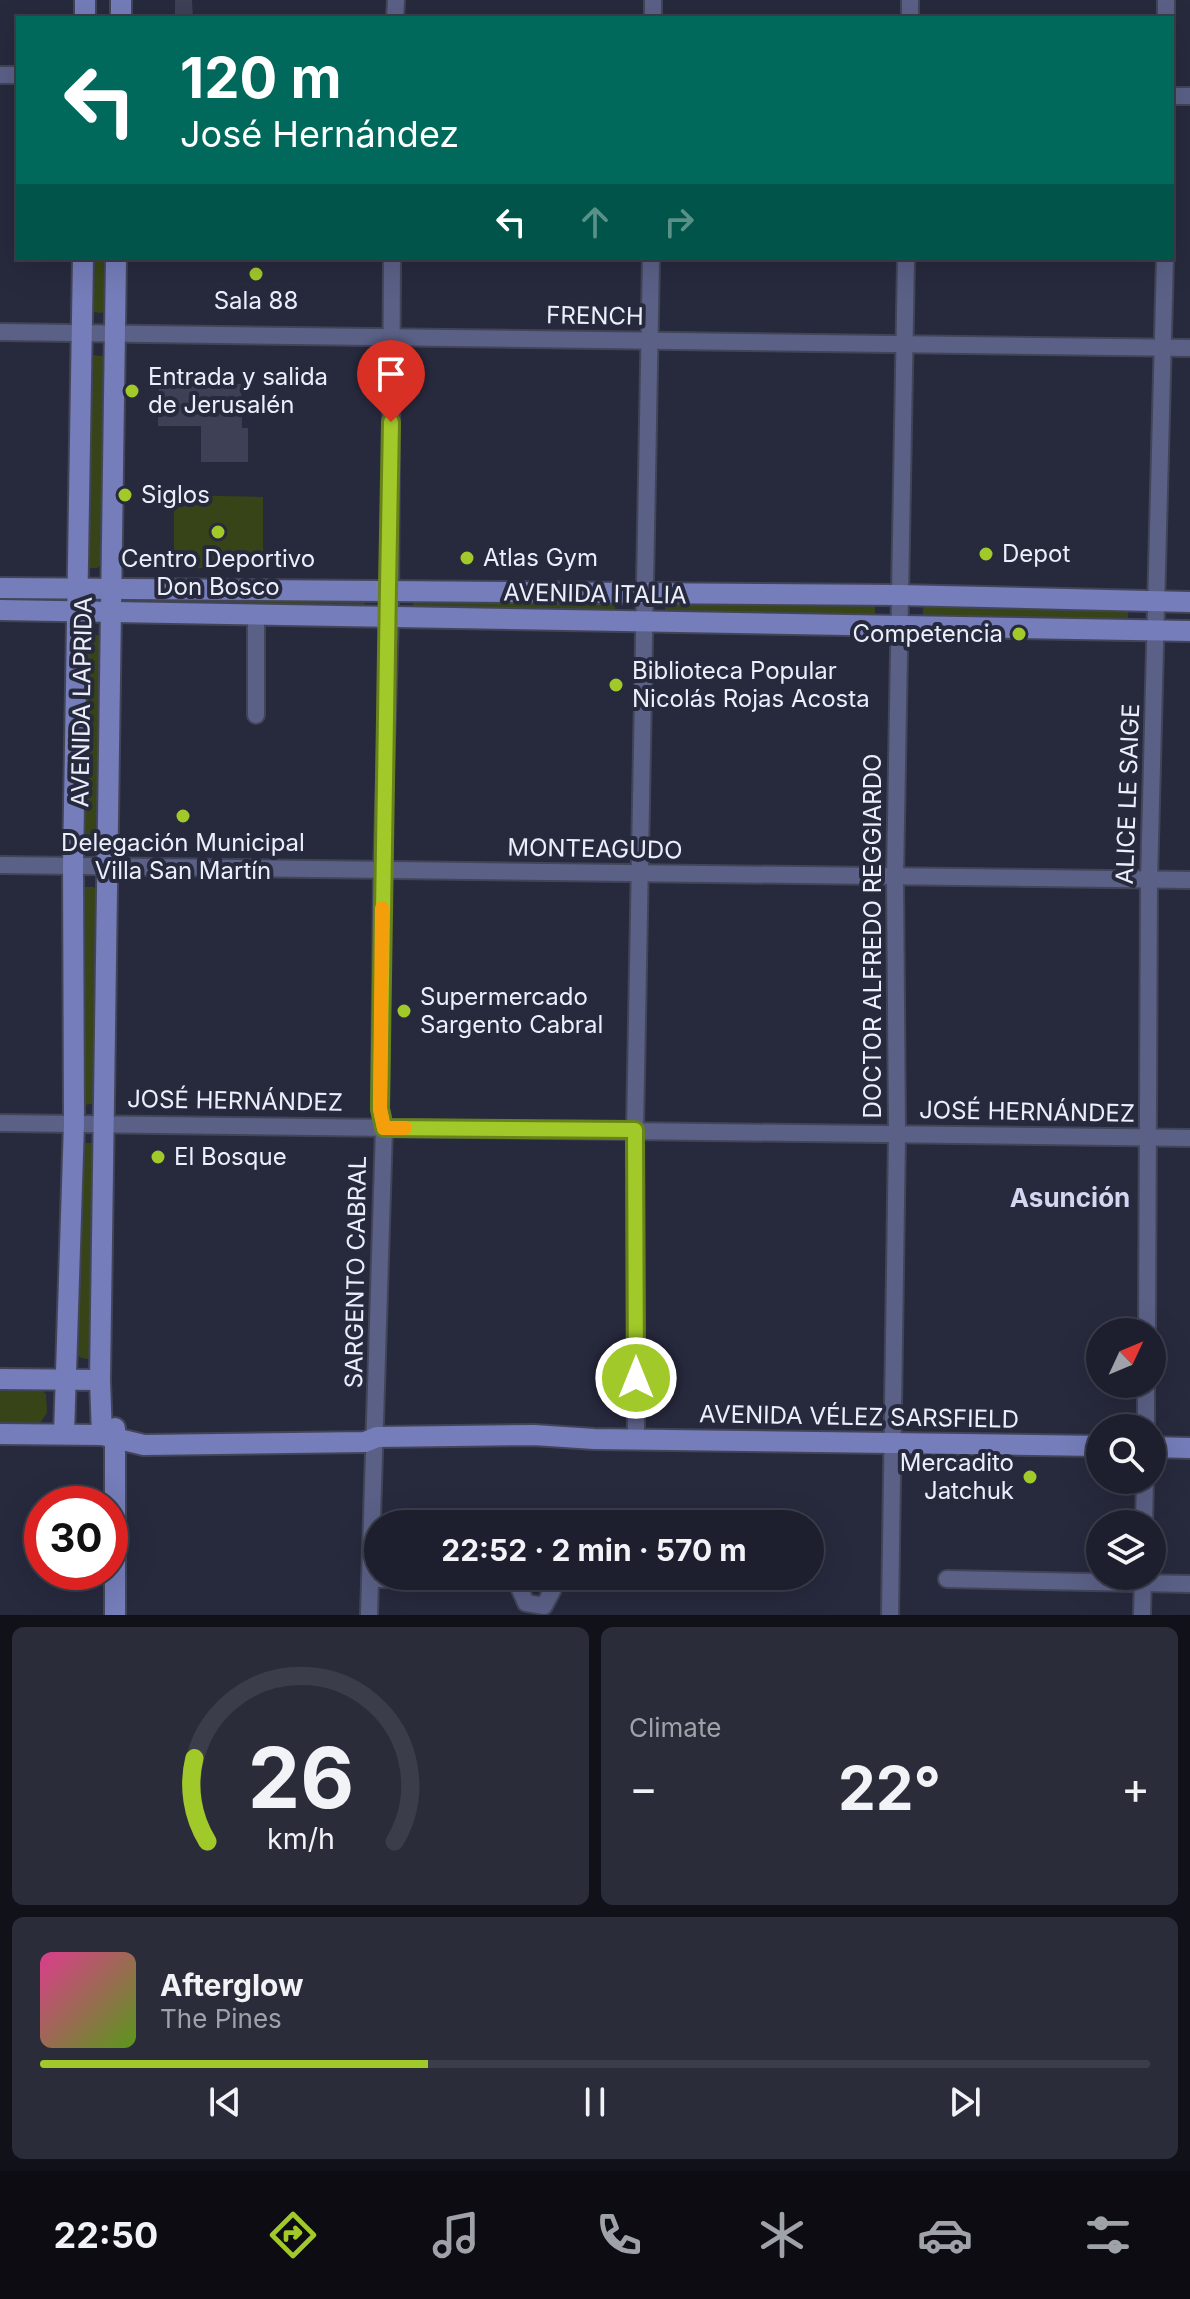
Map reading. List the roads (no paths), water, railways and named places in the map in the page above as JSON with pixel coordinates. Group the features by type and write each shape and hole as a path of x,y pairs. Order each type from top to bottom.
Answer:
{"main road":[{"name":"AVENIDA LAPRIDA","path":"64,1434 74,1123 73,866 83,260"},
{"name":"AVENIDA LAPRIDA","path":"116,260 100,1380 115,1433 126,1615"},
{"name":"AVENIDA ITALIA","path":"0,588 899,595 1190,602"},
{"name":"AVENIDA ITALIA","path":"0,610 1190,631"},
{"path":"0,1379 100,1380"},
{"name":"AVENIDA VÉLEZ SARSFIELD","path":"0,1434 365,1432 377,1437 534,1435 636,1440 1086,1446"},
{"name":"AVENIDA LAPRIDA","path":"115,1433 115,1615"},
{"path":"1166,1447 1190,1448"}],"street":[{"name":"SARGENTO CABRAL","path":"373,1510 384,1128 380,1109 382,872 390,616 392,260"},
{"path":"636,1440 635,1130 651,260"},
{"name":"DOCTOR ALFREDO REGGIARDO","path":"890,1615 897,1134 895,877 906,260"},
{"name":"ALICE LE SAIGE","path":"1147,1318 1149,880 1165,260"},
{"name":"FRENCH","path":"0,332 1190,348"},
{"path":"256,615 256,715"},
{"name":"MONTEAGUDO","path":"0,865 1190,880"},
{"name":"JOSÉ HERNÁNDEZ","path":"0,1123 1190,1138"},
{"path":"947,1579 1086,1580"},
{"path":"1166,1582 1190,1584"},
{"name":"SARGENTO CABRAL","path":"369,1615 370,1590"},
{"path":"1142,1615 1143,1590"}],"place":[{"name":"Sala 88","path":"256,274"},
{"name":"Entrada y salida de Jerusalén","path":"132,391"},
{"name":"Siglos","path":"125,495"},
{"name":"Centro Deportivo Don Bosco","path":"218,532"},
{"name":"Depot","path":"986,554"},
{"name":"Atlas Gym","path":"467,558"},
{"name":"Competencia","path":"1019,634"},
{"name":"Biblioteca Popular Nicolás Rojas Acosta","path":"616,685"},
{"name":"Delegación Municipal Villa San Martín","path":"183,816"},
{"name":"Supermercado Sargento Cabral","path":"404,1011"},
{"name":"El Bosque","path":"158,1157"},
{"name":"Mercadito Jatchuk","path":"1030,1477"}],"district":[{"name":"Asunción","path":"1070,1198"}]}
